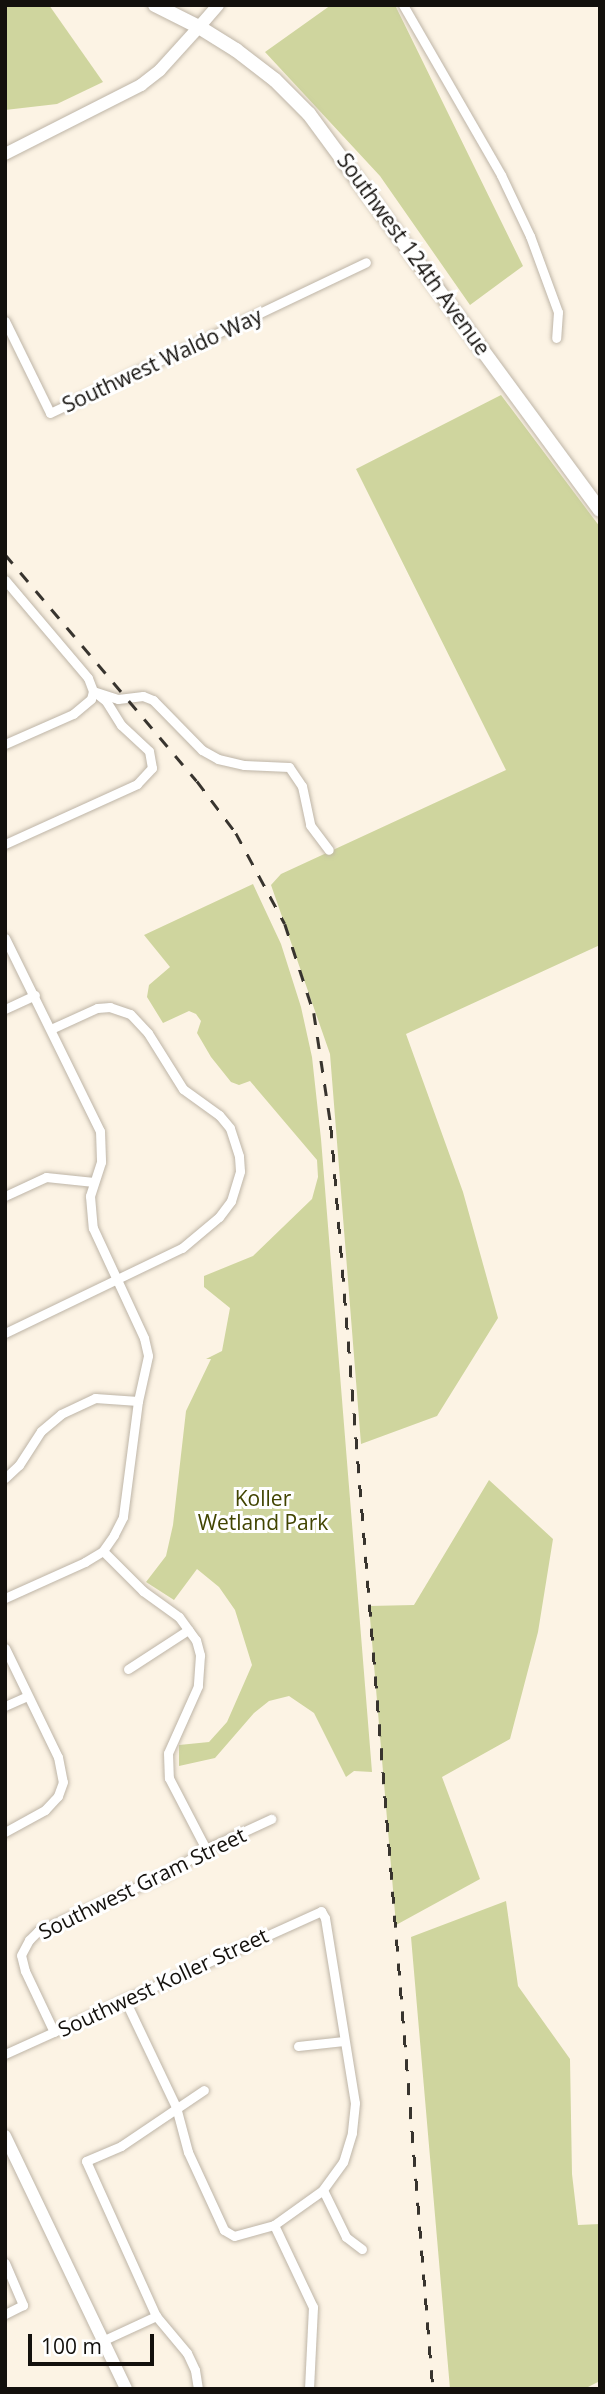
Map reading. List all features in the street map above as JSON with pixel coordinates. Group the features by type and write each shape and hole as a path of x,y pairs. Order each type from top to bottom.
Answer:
{"main road":[{"name":"Southwest 124th Avenue","path":"155,5 199,27 256,65 293,97 324,133 600,510"}],"street":[{"path":"5,154 110,104 141,85 160,70 218,5"},
{"path":"403,5 501,175 524,224 558,312 556,338"},
{"name":"Southwest Waldo Way","path":"5,321 50,413 366,262"},
{"path":"5,580 88,678 93,691 106,701 121,725 149,751 152,768 136,784 5,844"},
{"path":"5,744 73,714 86,705 93,691"},
{"path":"93,691 118,699 134,695 153,700 202,750 218,759 244,765 289,767 302,786 310,825 329,850"},
{"path":"5,938 100,1131 102,1162 90,1196 93,1227 144,1338 148,1356 138,1401 123,1517 103,1552 5,1598"},
{"path":"5,1009 35,995"},
{"path":"5,1333 182,1248 219,1217 231,1201 237,1185 239,1156 235,1138 219,1115 183,1089 148,1033 130,1014 110,1007 97,1008 51,1028"},
{"path":"5,1196 46,1177 94,1182"},
{"path":"5,1478 19,1465 41,1432 61,1414 95,1398 138,1401"},
{"path":"103,1552 143,1591 179,1617 200,1655 198,1686 168,1753 169,1778 206,1849"},
{"path":"128,1669 188,1630"},
{"path":"5,1648 58,1757 63,1782 58,1796 45,1810 5,1832"},
{"path":"5,1706 27,1696"},
{"name":"Southwest Gram Street","path":"54,2032 25,1971 21,1955 29,1940 38,1931 168,1873 206,1849 271,1819"},
{"name":"Southwest Koller Street","path":"5,2054 321,1911 325,1918 344,2041"},
{"path":"125,2000 176,2107 188,2152 224,2230 234,2236 274,2225 323,2190 342,2162 352,2133 355,2103 344,2041 298,2046"},
{"path":"198,2389 195,2370 187,2353 156,2316 86,2161 121,2146 204,2090"},
{"path":"5,2136 126,2389"},
{"path":"323,2190 346,2238 362,2249"},
{"path":"274,2225 313,2307 309,2389"},
{"path":"5,2263 23,2305 5,2314"},
{"path":"102,2341 156,2316"}],"green space":[{"path":"5,5 49,5 103,82 57,104 5,110"},
{"path":"331,5 395,5 523,266 470,305 380,176 265,52"},
{"path":"501,395 600,527 600,945 406,1034 463,1192 498,1318 437,1416 361,1444 330,1054 271,885 281,874 506,770 356,469"},
{"name":"Koller Wetland Park","path":"253,884 281,944 301,1007 312,1057 321,1139 372,1772 354,1771 346,1777 314,1713 289,1696 269,1701 254,1713 215,1758 179,1766 179,1745 209,1742 227,1722 252,1665 235,1610 219,1587 197,1569 174,1600 146,1582 166,1556 173,1525 186,1411 211,1359 206,1359 222,1351 230,1308 204,1287 204,1276 253,1256 312,1199 318,1177 317,1160 250,1081 239,1085 231,1082 211,1057 197,1033 201,1021 196,1014 189,1011 163,1023 147,997 149,985 170,967 144,935"},
{"path":"489,1480 553,1539 538,1632 510,1739 442,1777 480,1879 396,1925 369,1606 414,1605"},
{"path":"506,1901 518,1986 570,2059 572,2174 578,2225 600,2224 600,2381 584,2389 450,2389 411,1937"}],"railway":[{"path":"5,554 197,781 236,833 285,924 314,1013 331,1126 433,2389"}]}
